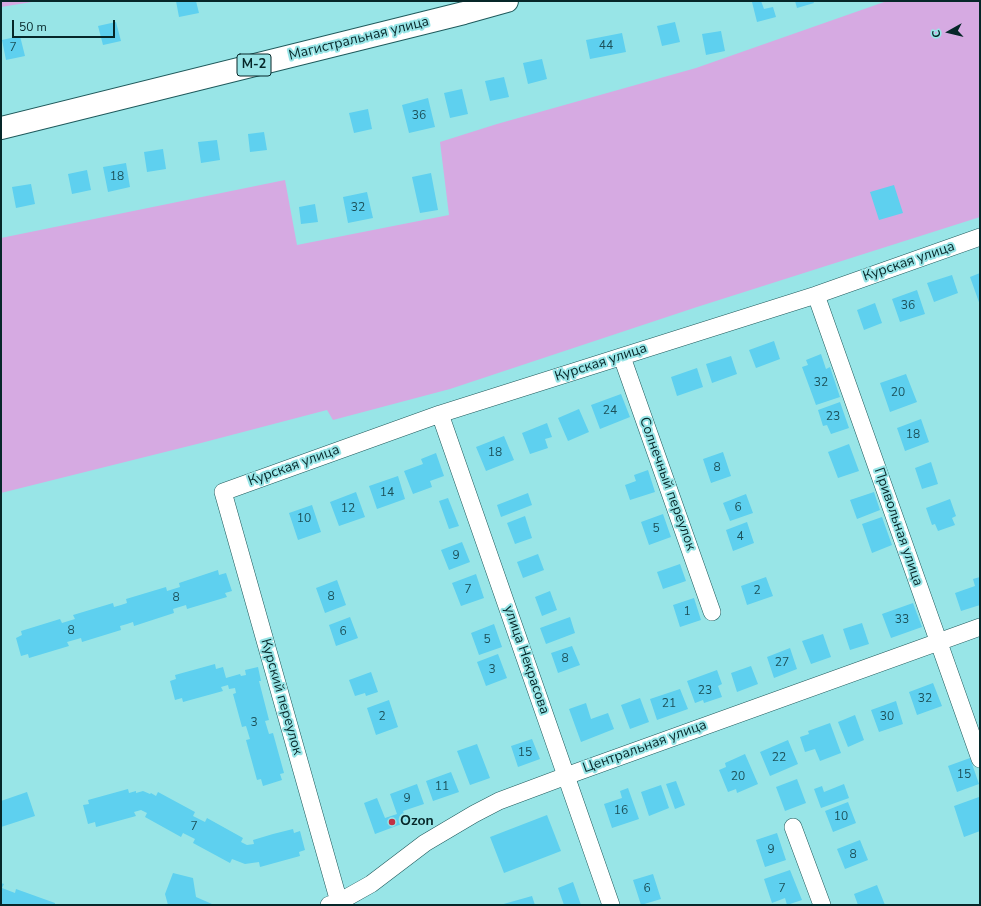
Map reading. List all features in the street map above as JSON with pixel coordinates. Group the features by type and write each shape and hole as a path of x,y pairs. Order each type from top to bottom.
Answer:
{"highway":[{"name":"Магистральная улица","path":"1,115 456,1"},
{"name":"Магистральная улица","path":"1,128 507,1"}],"street":[{"name":"Курская улица","path":"223,492 440,414 816,295 980,237"},
{"name":"Привольная улица","path":"816,295 980,759"},
{"name":"Солнечный переулок","path":"622,357 712,612"},
{"name":"улица Некрасова","path":"440,414 611,905"},
{"name":"Курский переулок","path":"223,492 334,904"},
{"name":"Центральная улица","path":"334,904 371,884 425,843 499,801 980,627"},
{"path":"793,827 822,905"}],"shaded area":[{"path":"1,1 38,1 1,7"},
{"path":"887,1 980,1 980,217 697,307 450,389 333,420 327,410 1,493 1,238 285,180 297,245 449,215 440,142 497,124 696,68"}],"building":[{"path":"176,1 196,1 199,13 179,17"},
{"path":"761,1 764,9 773,7 776,17 757,22 752,2"},
{"path":"795,1 813,1 814,3 797,8"},
{"path":"116,22 121,41 103,45 98,26"},
{"path":"675,22 680,42 662,46 657,26"},
{"path":"721,31 725,51 706,55 702,34"},
{"path":"622,33 626,52 590,59 586,40"},
{"path":"20,36 25,56 6,60 2,40"},
{"path":"542,59 547,79 528,84 523,63"},
{"path":"504,77 509,97 490,101 485,81"},
{"path":"462,89 468,114 450,118 444,93"},
{"path":"428,98 435,127 409,133 402,105"},
{"path":"368,109 372,129 354,133 349,113"},
{"path":"264,132 267,150 250,152 248,134"},
{"path":"217,140 220,160 201,163 198,142"},
{"path":"163,149 166,169 147,172 144,152"},
{"path":"126,163 130,187 108,192 103,167"},
{"path":"87,170 91,190 72,194 68,174"},
{"path":"431,173 438,210 420,213 412,177"},
{"path":"31,184 35,204 16,208 12,187"},
{"path":"894,185 903,213 879,220 870,192"},
{"path":"367,192 373,218 348,223 343,197"},
{"path":"315,204 318,222 301,224 299,207"},
{"path":"980,273 980,305 970,277"},
{"path":"952,275 958,293 934,302 927,283"},
{"path":"917,290 925,314 900,322 892,299"},
{"path":"875,303 882,323 864,330 857,310"},
{"path":"774,341 780,359 756,368 749,350"},
{"path":"821,354 826,369 830,367 840,397 816,405 802,367 808,365 806,360"},
{"path":"731,356 737,374 712,383 706,364"},
{"path":"697,368 703,387 677,396 671,377"},
{"path":"906,374 917,402 890,412 880,383"},
{"path":"621,394 630,417 600,429 591,405"},
{"path":"840,402 849,428 831,434 827,425 823,426 818,410"},
{"path":"579,409 589,432 568,441 558,418"},
{"path":"921,419 929,442 905,451 897,428"},
{"path":"547,423 552,437 545,439 548,448 530,454 522,433"},
{"path":"504,436 514,460 486,471 476,447"},
{"path":"849,444 859,471 838,478 828,452"},
{"path":"723,452 731,476 711,483 703,459"},
{"path":"436,453 444,476 430,481 432,487 413,494 404,471 423,464 421,459"},
{"path":"931,462 938,484 922,489 915,468"},
{"path":"648,470 655,492 630,500 625,485 636,481 634,475"},
{"path":"398,476 405,499 377,509 369,486"},
{"path":"356,492 365,517 339,526 330,502"},
{"path":"874,492 880,510 857,519 850,500"},
{"path":"528,493 532,505 501,517 497,505"},
{"path":"746,494 753,513 730,521 723,503"},
{"path":"448,498 459,526 449,529 439,501"},
{"path":"950,499 956,516 952,518 955,525 938,531 935,524 932,525 926,508"},
{"path":"312,505 321,532 298,540 289,513"},
{"path":"663,514 671,537 649,545 641,522"},
{"path":"525,516 532,538 515,544 507,523"},
{"path":"882,517 892,545 872,553 862,524"},
{"path":"747,522 754,543 733,551 726,530"},
{"path":"462,542 470,562 449,570 441,550"},
{"path":"538,554 544,570 523,578 517,562"},
{"path":"680,564 686,581 663,589 657,572"},
{"path":"218,570 219,575 226,573 232,591 225,593 227,597 187,609 186,605 173,609 174,613 134,626 133,622 120,626 121,630 82,642 81,638 67,642 69,646 29,658 28,654 21,656 16,638 22,635 21,631 60,619 62,623 75,619 73,615 113,603 114,607 121,605 127,603 126,599 166,587 167,591 180,587 179,583"},
{"path":"476,574 484,598 461,606 452,583"},
{"path":"766,577 773,596 747,605 741,586"},
{"path":"980,577 980,605 961,611 955,593 975,586 973,579"},
{"path":"337,580 346,605 325,613 316,588"},
{"path":"550,591 557,610 542,616 535,597"},
{"path":"694,598 701,620 680,627 673,605"},
{"path":"913,603 922,627 891,638 882,614"},
{"path":"350,617 358,638 336,646 329,625"},
{"path":"570,617 575,633 546,644 540,628"},
{"path":"862,623 869,644 850,650 843,629"},
{"path":"494,624 502,647 479,655 471,633"},
{"path":"823,634 831,657 811,664 802,641"},
{"path":"572,646 580,665 558,673 551,653"},
{"path":"790,648 797,669 774,678 767,657"},
{"path":"498,654 507,678 486,686 477,662"},
{"path":"215,664 216,669 223,667 226,678 240,674 241,676 246,675 245,670 258,667 261,681 259,681 269,720 265,721 269,734 273,733 284,773 280,774 282,780 263,786 261,779 257,780 246,740 250,739 246,726 242,727 233,694 236,693 235,688 229,689 228,685 221,687 223,691 183,702 182,698 175,700 170,681 176,679 175,675"},
{"path":"751,666 758,684 737,692 731,673"},
{"path":"717,670 722,684 718,686 722,697 704,703 703,700 695,703 687,681"},
{"path":"371,672 378,692 366,696 365,693 355,696 349,680"},
{"path":"933,683 942,706 917,715 909,692"},
{"path":"680,689 688,709 657,720 650,699"},
{"path":"640,698 649,722 630,729 621,705"},
{"path":"389,700 398,727 376,735 367,708"},
{"path":"896,701 903,724 879,732 871,710"},
{"path":"586,703 591,719 608,713 614,729 581,742 569,709"},
{"path":"855,715 864,740 848,747 838,722"},
{"path":"830,723 841,753 820,761 815,749 805,752 800,737 809,734 808,731"},
{"path":"532,739 540,759 518,767 511,746"},
{"path":"788,740 798,764 770,776 760,752"},
{"path":"477,744 490,778 470,785 457,751"},
{"path":"745,754 758,784 737,793 736,789 728,792 719,770 726,767 725,763"},
{"path":"970,758 979,784 957,792 948,766"},
{"path":"451,772 459,792 433,801 426,781"},
{"path":"797,779 806,803 785,811 776,787"},
{"path":"676,781 685,805 675,809 666,784"},
{"path":"417,784 424,804 403,811 407,822 375,834 364,803 377,798 385,818 397,814 390,794"},
{"path":"844,784 849,798 821,808 814,789 822,786 824,792"},
{"path":"661,785 669,808 649,816 641,792"},
{"path":"628,788 639,819 612,828 604,804 622,798 620,791"},
{"path":"128,789 129,793 143,791 156,796 158,792 195,812 193,816 205,822 207,818 243,838 241,842 247,845 254,844 253,840 273,834 293,829 294,833 300,831 305,850 299,852 300,856 260,867 259,862 245,864 232,859 230,863 193,843 195,839 183,833 181,837 145,817 147,813 141,810 134,812 136,816 96,827 95,822 88,824 83,805 89,804 88,800"},
{"path":"27,792 35,816 1,827 1,801"},
{"path":"979,797 980,831 964,837 954,806"},
{"path":"848,802 856,823 833,832 825,811"},
{"path":"547,815 561,851 504,873 490,837"},
{"path":"777,833 786,860 765,867 756,840"},
{"path":"860,840 868,860 845,869 837,849"},
{"path":"790,870 802,900 787,905 785,898 772,903 764,879"},
{"path":"173,873 193,878 196,897 212,904 168,905 165,894"},
{"path":"653,874 661,899 641,905 633,880"},
{"path":"573,882 581,905 564,905 558,888"},
{"path":"1,883 4,884 2,888 15,893 16,889 55,903 55,905 1,905"},
{"path":"877,885 885,905 858,905 854,894"},
{"path":"532,896 535,905 500,905"}],"place":[{"name":"Ozon","path":"392,822"}]}
